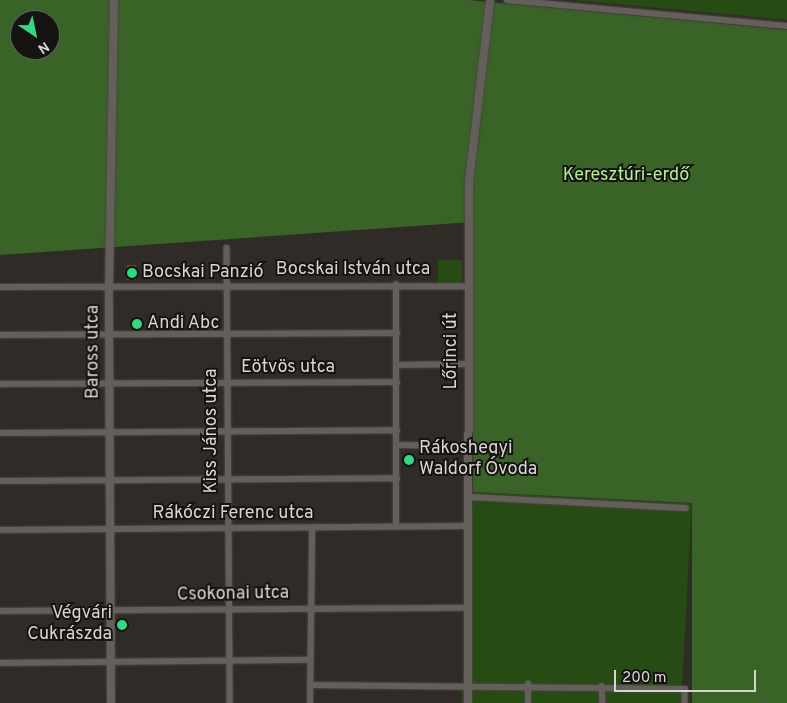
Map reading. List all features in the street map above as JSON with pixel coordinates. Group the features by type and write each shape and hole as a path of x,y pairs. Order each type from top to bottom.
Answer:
{"street":[{"name":"Baross utca","path":"111,703 109,286 114,0"},
{"name":"Lőrinci út","path":"468,703 466,286 470,150 490,0"},
{"path":"507,0 581,3 787,26"},
{"name":"Kiss János utca","path":"228,248 226,334 230,703"},
{"path":"396,285 396,527"},
{"name":"Bocskai István utca","path":"0,287 466,286"},
{"path":"0,335 397,333"},
{"path":"397,365 467,364"},
{"name":"Eötvös utca","path":"0,384 397,382"},
{"path":"0,433 397,430"},
{"path":"397,445 467,446"},
{"path":"0,481 396,478"},
{"path":"467,496 686,508"},
{"name":"Rákóczi Ferenc utca","path":"0,530 227,530 467,526"},
{"path":"310,703 312,529"},
{"name":"Csokonai utca","path":"0,611 467,608"},
{"path":"0,663 310,660"},
{"path":"528,684 528,703"},
{"path":"310,685 528,684 685,688 685,703"},
{"path":"602,686 603,703"}],"green space":[{"name":"Keresztúri-erdő","path":"0,0 468,0 787,30 787,703 692,703 692,503 473,492 473,222 0,255"},
{"path":"573,0 787,0 787,20"},
{"path":"438,260 462,260 462,283 438,283"},
{"path":"473,492 692,503 681,703 462,703"}],"building":[{"name":"Bocskai Panzió","path":"127,265 136,265 136,280 127,280"}],"place":[{"name":"Bocskai Panzió","path":"132,273"},
{"name":"Andi Abc","path":"137,324"},
{"name":"Rákoshegyi Waldorf Óvoda","path":"409,460"},
{"name":"Végvári Cukrászda","path":"122,625"}]}
